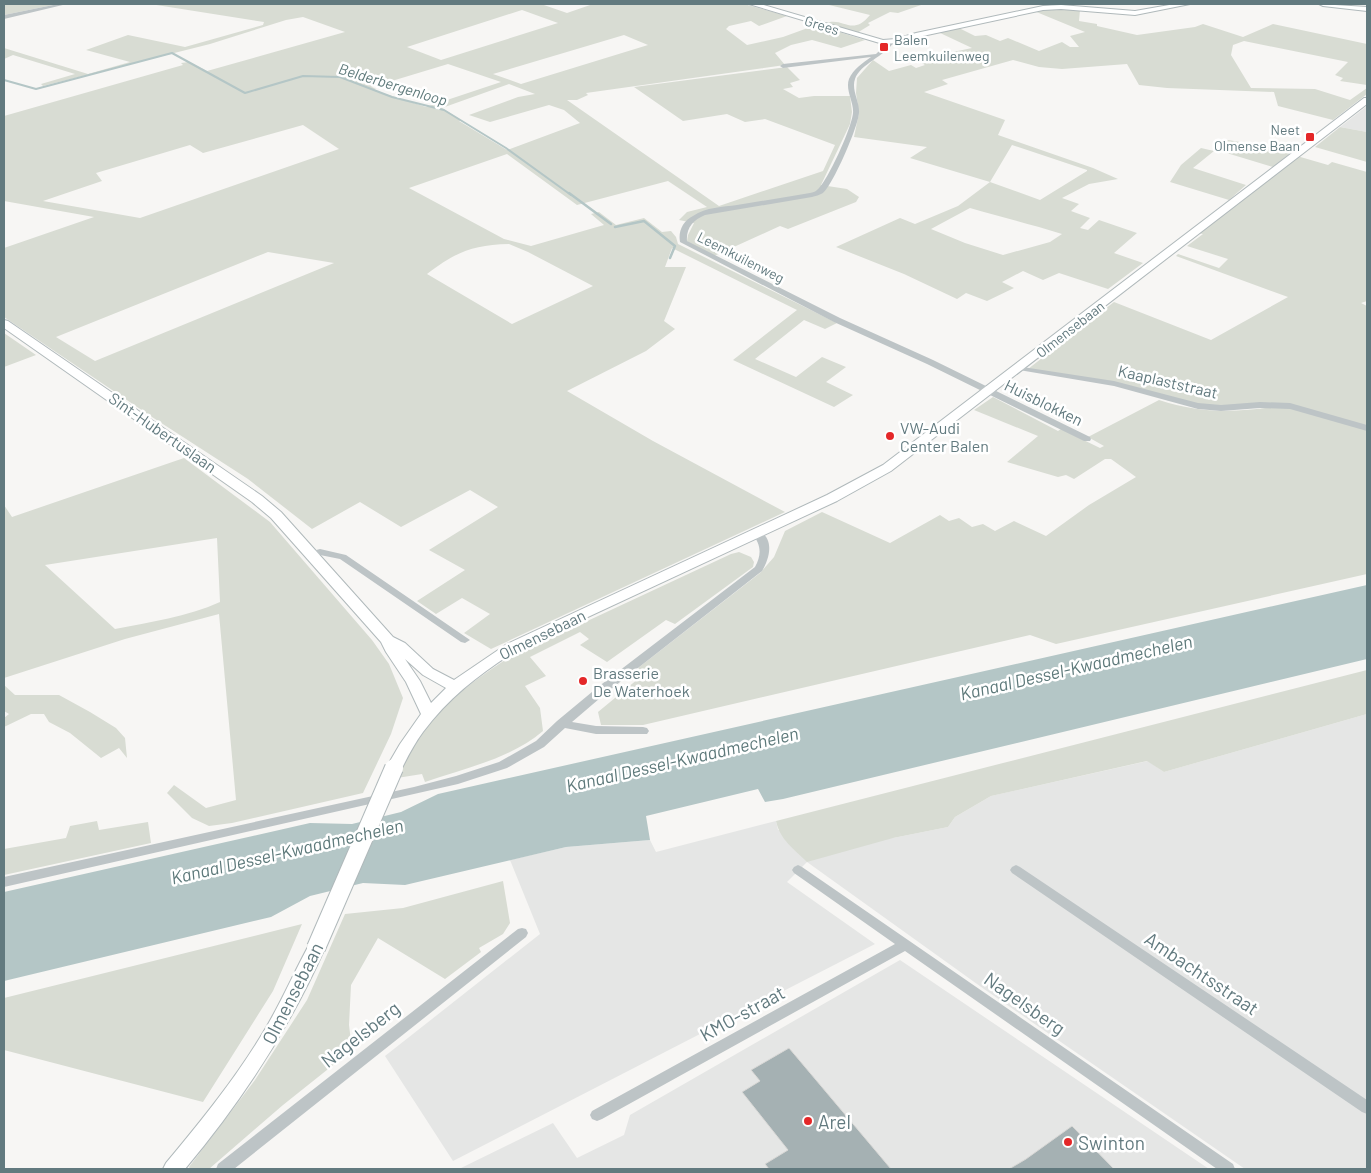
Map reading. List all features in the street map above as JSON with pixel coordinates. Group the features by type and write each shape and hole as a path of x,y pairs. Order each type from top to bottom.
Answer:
{"street":[{"path":"4,17 64,4"},
{"name":"Grees","path":"753,4 876,41 891,42"},
{"path":"1048,4 1128,13 1186,4"},
{"path":"1323,4 1367,9"},
{"path":"891,42 1008,15 1062,5"},
{"name":"Leemkuilenweg","path":"891,42 889,46 875,55 852,78 851,86 856,111 855,124 821,191 812,195 718,210 696,216 684,228 682,237 684,242 837,320 988,392"},
{"path":"783,66 875,55"},
{"name":"Olmensebaan","path":"173,1169 205,1131 249,1072 281,1021 316,948 403,749 428,713 454,686 512,647 832,498 887,468 1367,100"},
{"name":"Sint-Hubertuslaan","path":"4,323 257,499 276,515 388,640 393,652 413,681 428,713"},
{"name":"Kaaplaststraat","path":"1019,368 1114,384 1198,406 1221,408 1269,404 1290,406 1367,428"},
{"name":"Huisblokken","path":"988,392 1087,440"},
{"path":"4,882 458,780 503,765 540,744 602,690 759,569 764,561 766,549 764,540 757,533"},
{"path":"312,554 320,552 333,553 343,557 465,640"},
{"name":"Sint-Hubertuslaan","path":"388,640 400,646 428,672 454,686"},
{"path":"562,724 596,730 643,731"},
{"name":"Nagelsberg","path":"798,870 1228,1169"},
{"name":"Ambachtsstraat","path":"1016,870 1367,1108"},
{"name":"Nagelsberg","path":"223,1169 522,933"},
{"name":"KMO-straat","path":"597,1115 906,944"}],"shaded area":[{"path":"4,4 58,4 4,15"},
{"path":"150,4 541,4 567,13 593,4 744,4 787,16 759,26 751,21 729,26 726,29 747,45 783,37 816,25 865,40 841,48 812,40 791,45 775,53 785,65 586,93 588,95 577,100 567,100 719,206 823,171 835,145 765,119 745,122 727,114 683,121 634,87 787,67 800,80 790,83 793,87 783,89 799,98 850,96 852,112 850,124 821,185 847,189 859,197 856,202 788,229 780,226 714,256 687,241 694,223 679,220 687,212 707,207 668,181 577,205 507,154 409,188 504,239 531,246 604,225 591,214 599,212 616,225 644,218 662,232 671,231 676,237 678,244 837,323 825,329 804,320 755,359 796,377 822,357 846,367 826,382 853,395 834,407 733,360 797,310 672,248 665,267 686,267 664,321 675,329 646,351 567,391 653,441 785,512 491,649 464,633 490,614 462,598 436,614 417,601 465,570 429,550 498,507 470,490 401,527 360,502 312,529 248,479 4,317 4,248 94,217 4,201 4,116 183,65 181,63 189,62 207,71 345,32 303,17 286,20 210,44 43,86 41,84 75,74 13,55 4,59 4,48 88,74 130,62 86,50 128,35 185,47 263,25 264,22","holes":["522,10 558,23 441,60 407,47","624,35 648,45 521,84 493,74","448,64 501,82 426,107 373,90 376,89 372,87","509,84 535,94 518,97 469,115 490,122 549,105 564,110 580,123 507,150 459,121 461,120 442,108","303,125 339,149 140,218 43,201 102,181 96,173 190,145 203,153","509,244 593,286 512,324 427,274 456,255 485,246","268,252 334,263 95,361 56,337"]},
{"path":"825,4 924,4 898,13 890,12 868,23 870,25 857,33 824,24 837,22 852,26 863,22 870,15"},
{"path":"1058,8 1080,10 1079,21 1137,35 1195,27 1203,24 1243,37 1273,24 1367,44 1367,85 1340,81 1343,78 1335,75 1348,62 1244,41 1233,45 1231,55 1251,88 1315,89 1350,100 1367,88 1367,94 1333,120 1278,106 1274,92 1167,88 1139,85 1127,64 1062,69 1039,67 1013,60 942,80 948,84 924,92 1005,120 998,135 1093,168 1118,179 1089,184 1062,198 1079,204 1071,211 1090,218 1080,228 1088,230 1099,220 1137,233 1114,253 1143,263 1108,289 1059,273 1043,280 1023,271 1002,282 1014,288 987,301 966,293 957,299 904,274 836,247 900,218 915,224 958,206 990,182 910,158 927,147 854,137 859,113 856,93 857,78 873,60 889,71 911,65 916,68 925,65 920,62 936,58 946,63 964,59 953,52 972,48 938,32 959,28 975,36 986,35 1000,41 1008,38 1039,51 1062,42 1070,47 1079,47 1070,36 1085,32 1034,11","holes":["1012,145 1087,170 1087,171 1040,200 990,182","970,208 1039,227 1062,234 1050,242 1003,255 965,243 931,229"]},
{"path":"1367,106 1367,132 1340,127"},
{"path":"1340,127 1367,132 1367,162 1315,147"},
{"path":"1228,140 1293,151 1273,167 1220,151"},
{"path":"1201,148 1214,151 1193,168 1246,185 1229,200 1170,182 1181,165"},
{"path":"1297,156 1328,165 1332,162 1367,172 1367,301 1361,303 1367,306 1367,574 1056,644 1030,635 643,725 601,725 598,712 644,674 638,668 760,573 774,557 785,531 822,512 890,543 940,515 949,521 959,518 972,527 983,524 995,531 1014,521 1046,536 1089,505 1136,477 1111,459 1105,459 1074,479 1066,475 1058,477 1007,462 1038,436 974,410 993,397 1058,431 1061,429 1100,448 1104,446 1088,437 1159,400 1202,410 1215,411 1272,407 1199,405 1130,387 1028,369 1114,302 1211,340 1288,297 1176,256 1178,254 1219,268 1228,259 1187,246 1203,234 1198,233"},
{"path":"4,333 36,355 4,367"},
{"path":"184,458 270,522 372,640 389,664 403,698 391,734 363,793 232,823 209,826 192,818 167,793 174,785 206,808 236,800 219,614 125,639 4,678 4,505 12,517","holes":["217,538 220,602 182,615 115,629 45,565"]},
{"path":"739,552 751,557 754,562 753,567 675,624 666,620 607,662 580,645 589,639 580,632 530,657 546,676 525,686 540,708 543,731 530,741 487,762 425,782 422,774 397,778 415,741 428,724 457,695 508,658 731,554"},
{"path":"1367,670 1367,714 1164,772 1147,761 991,796 955,817 948,827 893,838 807,862 784,839 776,821"},
{"path":"4,685 15,695 59,695 90,712 116,728 125,738 127,758 119,748 101,758 70,733 49,722 44,714 31,714 4,727 4,718 9,714 4,711"},
{"path":"1367,714 1367,1169 1245,1169 984,989 807,862 787,882 875,944 453,1161 385,1056 540,934 510,860 566,847 650,840 656,852 776,821 778,830 893,838 948,827 955,817 991,796 1148,761 1164,772"},
{"path":"97,821 99,830 148,822 151,843 4,875 4,849 66,838 70,826"},
{"path":"503,881 510,923 503,934 479,948 481,952 445,979 378,938 351,985 349,1025 352,1050 283,1105 209,1169 190,1169 189,1167 255,1080 307,1000 345,914 403,908"},
{"path":"302,924 273,991 203,1102 4,1050 4,998"},
{"path":"900,960 1209,1169 459,1169 553,1123 577,1158 624,1135 630,1115"}],"water":[{"name":"Kanaal Dessel-Kwaadmechelen","path":"1367,585 1367,659 783,799 765,802 758,789 646,816 650,840 566,847 405,885 363,883 310,896 271,917 4,981 4,892 310,823 352,824 401,812 438,794"}],"building":[{"name":"Arel","path":"789,1048 891,1169 769,1169 765,1164 788,1150 742,1092 760,1081 751,1070"},
{"name":"Swinton","path":"1072,1126 1114,1169 1009,1169 1026,1159"}],"waterway":[{"name":"Belderbergenloop","path":"4,80 36,89 172,53 245,93 303,76 340,77 392,97 444,110 506,148 571,195"},
{"name":"Belderbergenloop","path":"569,193 611,224"},
{"name":"Belderbergenloop","path":"615,227 644,221 675,246 670,258"}],"place":[{"name":"Balen Leemkuilenweg","path":"884,47"},
{"name":"Neet Olmense Baan","path":"1310,137"},
{"name":"VW-Audi Center Balen","path":"890,436"},
{"name":"Brasserie De Waterhoek","path":"583,681"},
{"name":"Arel","path":"808,1121"},
{"name":"Swinton","path":"1068,1142"}]}
